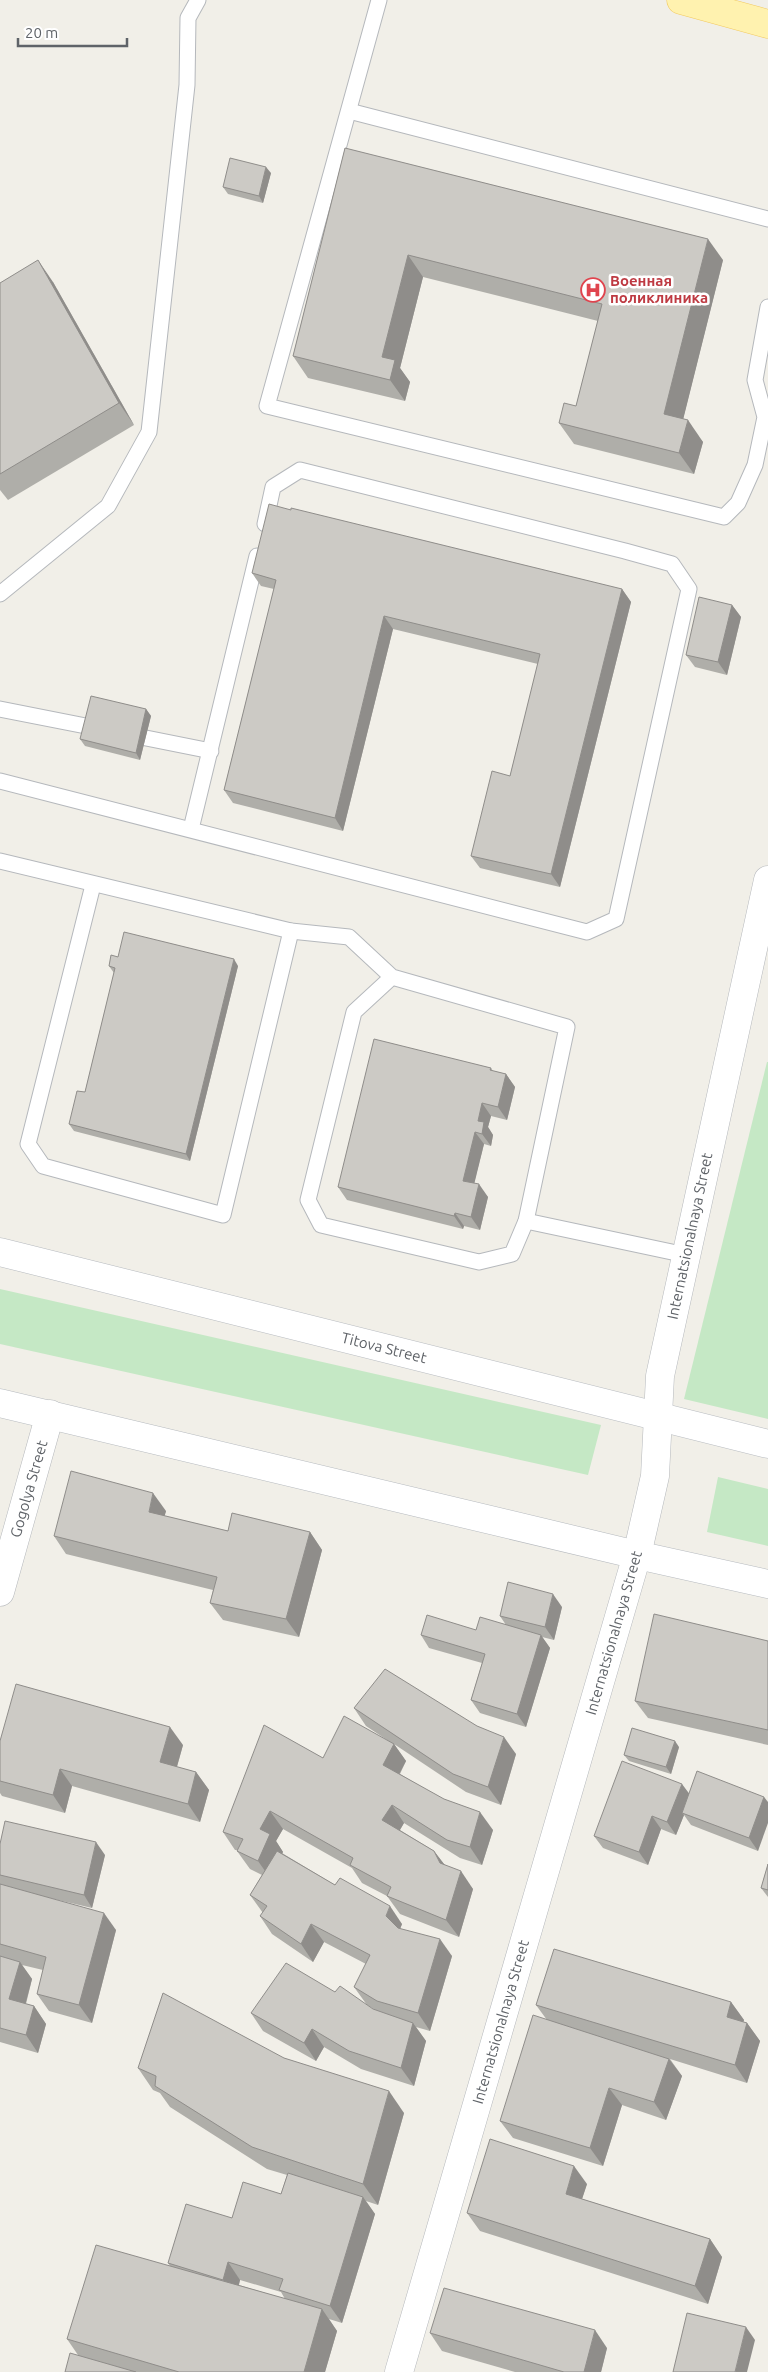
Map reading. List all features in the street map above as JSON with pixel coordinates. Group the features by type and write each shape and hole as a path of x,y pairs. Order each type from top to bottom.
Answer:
{"main road":[{"path":"681,0 768,24"}],"street":[{"name":"Internatsionalnaya Street","path":"398,2372 637,1555 655,1476 660,1376 768,880"},
{"name":"Titova Street","path":"0,1252 768,1444"},
{"path":"0,1403 637,1555 768,1584"},
{"name":"Gogolya Street","path":"0,1592 50,1414"}],"lane":[{"path":"0,594 108,506 148,432 187,84 188,18 198,0"},
{"path":"378,0 349,112 267,406 724,517 738,503 755,465 766,417 755,380 768,308"},
{"path":"349,112 768,219"},
{"path":"0,781 587,932 616,919 689,589 672,564 625,550 300,470 274,488 211,751 190,829"},
{"path":"0,709 211,751"},
{"path":"0,861 93,885 291,931 349,938 392,977 567,1028 526,1221 512,1254 479,1262 321,1225 308,1200 354,1012 392,977"},
{"path":"93,885 28,1144 43,1166 223,1215 291,931"},
{"path":"526,1221 686,1255"}],"green space":[{"path":"768,1062 768,1419 684,1399"},
{"path":"0,1289 601,1425 588,1475 0,1344"},
{"path":"718,1477 768,1489 768,1546 707,1532"}],"building":[{"path":"345,148 708,239 664,414 688,420 679,453 559,423 564,403 576,406 602,304 408,255 382,357 395,360 390,380 293,356"},
{"path":"230,158 266,167 259,196 223,187"},
{"path":"38,260 119,403 0,474 0,283"},
{"path":"269,504 622,589 551,874 471,856 492,771 510,776 540,654 384,616 335,818 224,790 276,580 252,573"},
{"path":"699,597 732,605 718,662 686,655"},
{"path":"91,696 146,709 136,753 80,739"},
{"path":"124,932 234,959 186,1154 69,1124 77,1091 85,1092 115,968 109,966 111,955 118,957"},
{"path":"374,1039 491,1068 490,1070 506,1074 498,1107 482,1103 478,1121 484,1122 482,1134 475,1132 463,1181 479,1184 471,1217 455,1213 454,1216 338,1187"},
{"path":"71,1471 153,1493 149,1512 228,1531 232,1513 310,1532 286,1619 210,1603 217,1577 54,1536"},
{"path":"508,1582 553,1594 545,1627 500,1616"},
{"path":"654,1614 768,1641 768,1730 635,1701"},
{"path":"427,1615 476,1630 480,1617 541,1635 517,1714 471,1700 485,1654 421,1635"},
{"path":"385,1669 477,1726 504,1737 488,1787 453,1774 354,1708"},
{"path":"16,1684 170,1727 160,1762 196,1772 188,1804 60,1769 53,1795 0,1781 0,1741"},
{"path":"344,1716 394,1744 383,1765 444,1799 480,1812 470,1847 447,1840 392,1805 382,1820 434,1851 440,1863 461,1871 446,1920 387,1896 391,1887 350,1865 353,1858 270,1811 260,1829 270,1834 258,1861 237,1851 243,1839 223,1832 264,1725 323,1758"},
{"path":"632,1728 675,1741 666,1767 624,1755"},
{"path":"622,1761 682,1784 667,1822 652,1816 639,1852 594,1836"},
{"path":"697,1771 764,1797 749,1838 682,1813"},
{"path":"5,1821 96,1842 84,1895 0,1875 0,1844"},
{"path":"277,1851 335,1885 340,1878 390,1906 386,1916 398,1928 440,1939 418,2013 377,2001 354,1987 370,1955 311,1924 301,1944 260,1916 267,1906 250,1895"},
{"path":"768,1864 768,1890 761,1888"},
{"path":"0,1884 104,1913 79,2005 37,1994 46,1957 0,1944"},
{"path":"554,1949 731,2002 727,2017 747,2023 735,2065 536,2005"},
{"path":"0,1956 20,1962 9,1999 34,2006 26,2035 0,2028"},
{"path":"286,1963 335,1992 340,1986 373,2009 413,2023 401,2068 349,2051 312,2029 304,2043 251,2013"},
{"path":"163,1993 284,2058 389,2091 363,2184 252,2147 155,2086 156,2076 138,2068"},
{"path":"533,2015 669,2059 654,2102 609,2088 590,2148 500,2121"},
{"path":"490,2139 574,2166 566,2194 710,2239 695,2286 467,2213"},
{"path":"288,2173 363,2197 330,2306 279,2290 283,2279 228,2262 223,2280 168,2263 186,2204 232,2218 243,2182 281,2194"},
{"path":"96,2245 322,2309 304,2372 179,2372 67,2339"},
{"path":"444,2288 595,2330 584,2372 564,2372 430,2333"},
{"path":"687,2313 746,2327 735,2372 673,2372"},
{"path":"70,2353 136,2372 65,2372"}],"place":[{"name":"Военная поликлиника","path":"593,290"}]}
